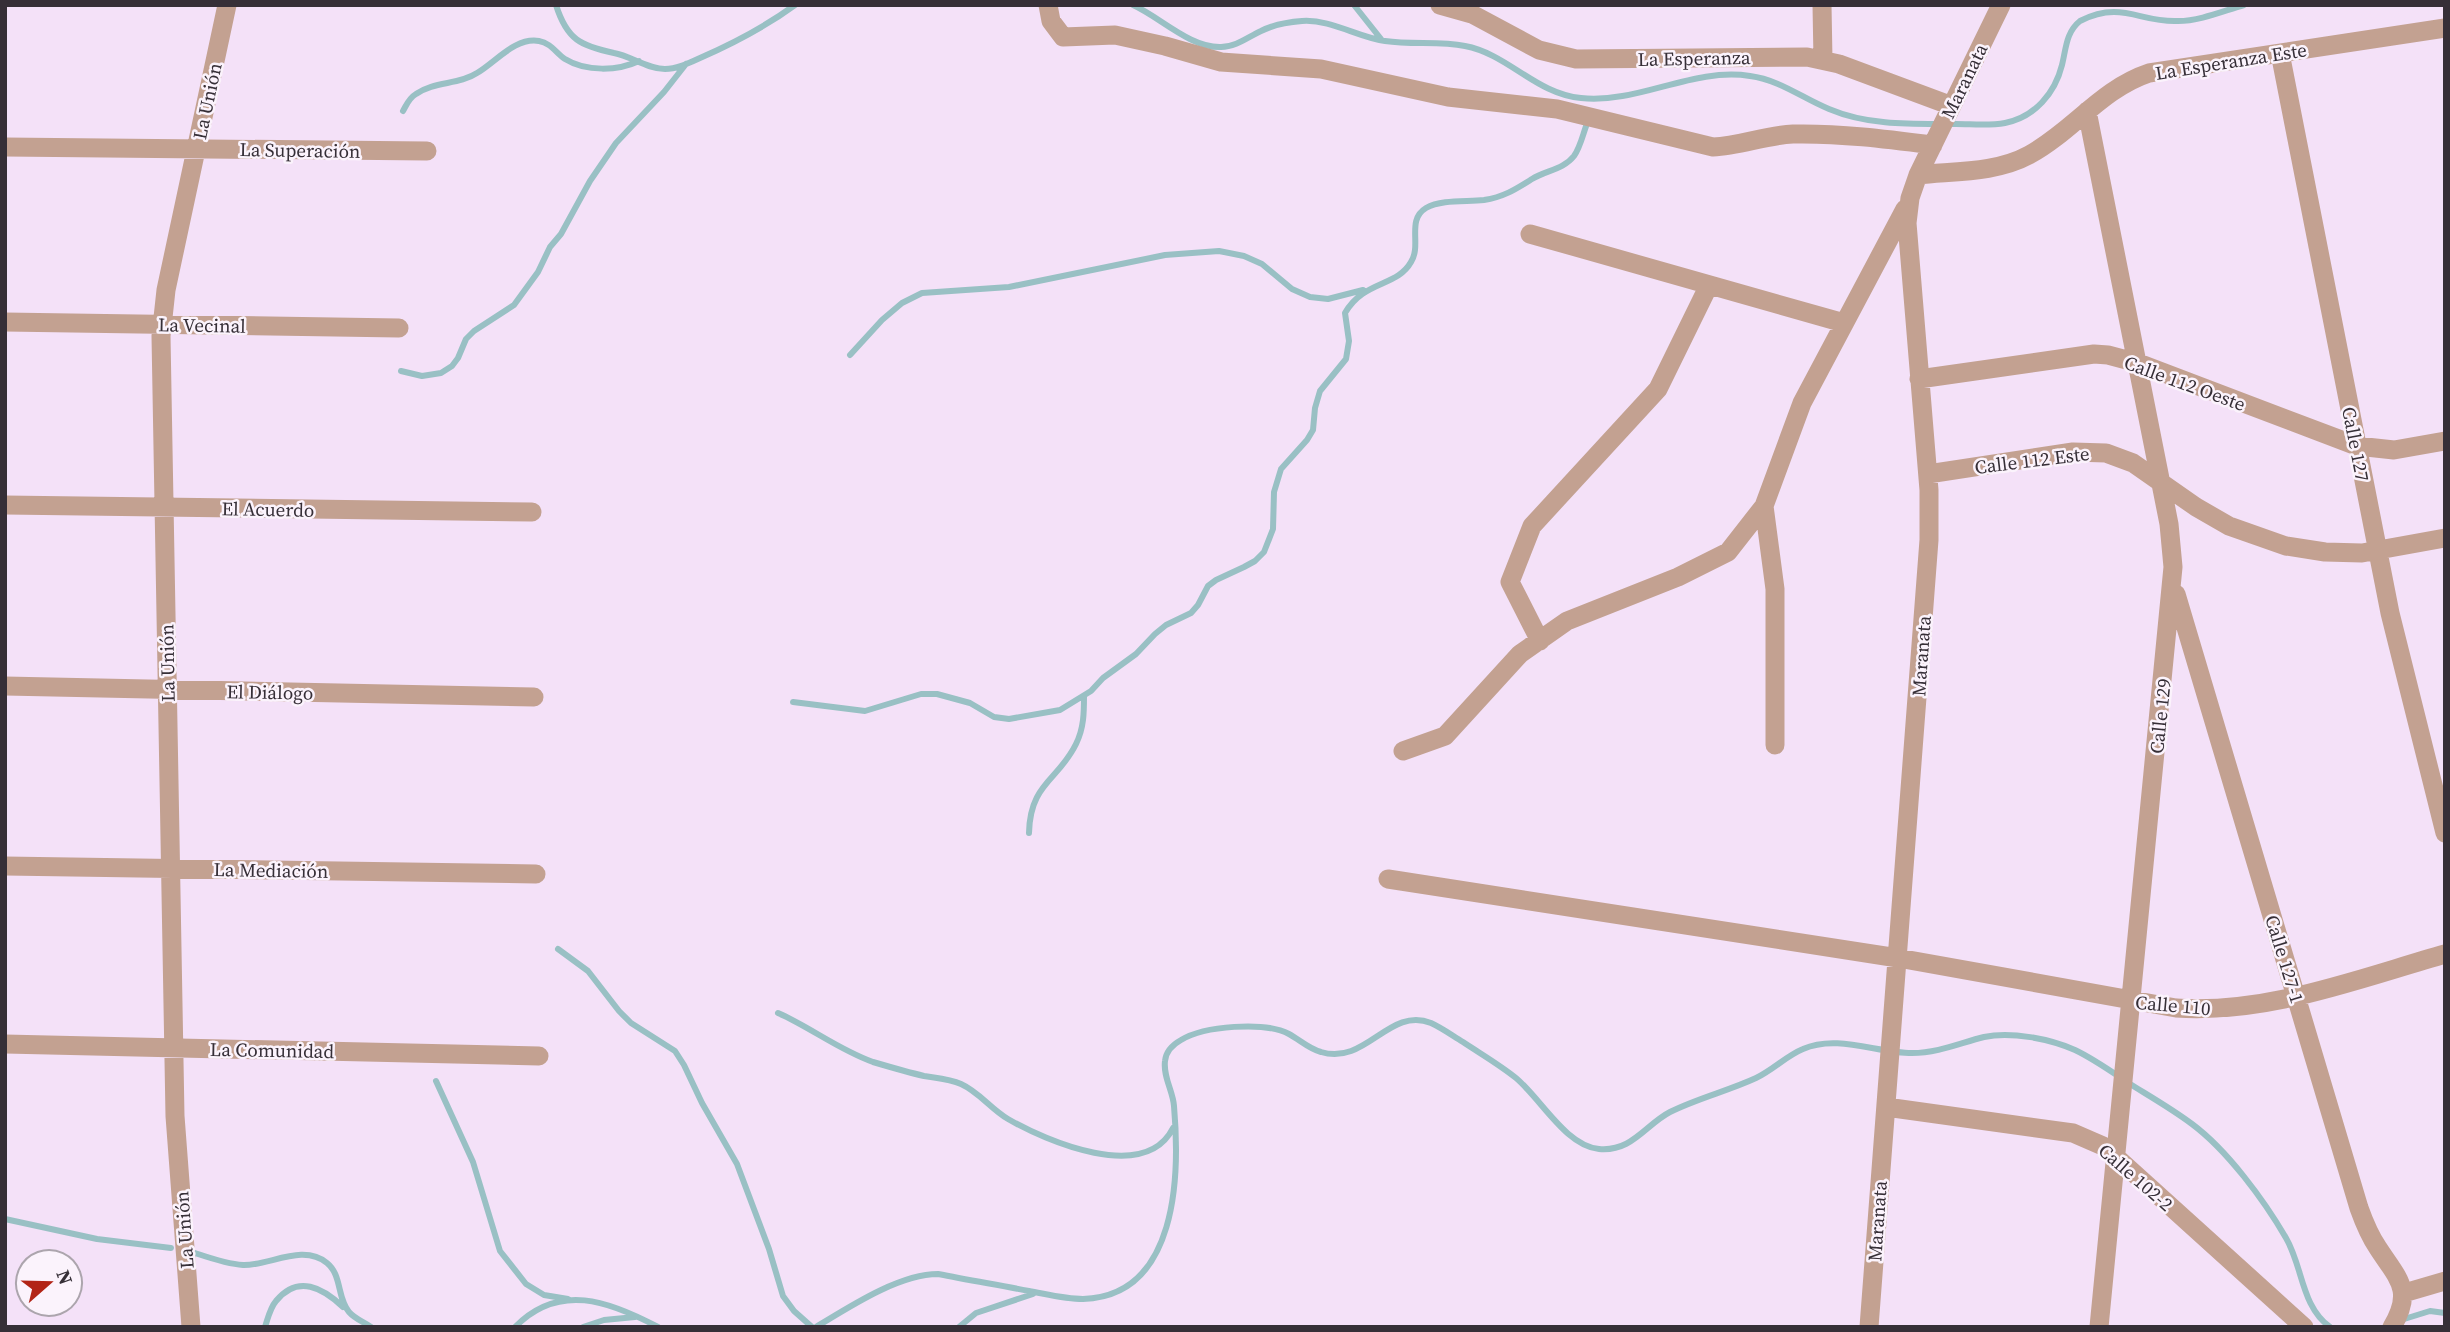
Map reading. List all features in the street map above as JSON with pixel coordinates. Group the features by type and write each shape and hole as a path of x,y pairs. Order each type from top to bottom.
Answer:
{"street":[{"name":"La Unión","path":"191,1327 176,1116 174,1048 162,324 166,290 227,5"},
{"path":"1048,5 1052,21 1063,37 1115,35 1221,62 1321,69 1448,97 1557,109 1713,147 1790,134 1869,137 1933,145"},
{"name":"La Esperanza","path":"1440,5 1472,13 1539,50 1576,59 1789,56 1824,60 1952,106"},
{"path":"1822,5 1824,60"},
{"name":"Maranata","path":"1869,1327 1929,556 1928,474 1907,235 1910,198 1918,175 2001,5"},
{"name":"La Esperanza Este","path":"1918,175 1989,168 2013,162 2042,147 2123,83 2149,73 2445,28"},
{"name":"Calle 127","path":"2280,53 2390,613 2445,833"},
{"name":"Calle 129","path":"2087,111 2172,538 2173,583 2099,1327"},
{"name":"La Superación","path":"5,147 426,151"},
{"path":"1403,751 1445,736 1520,654 1567,621 1678,577 1728,552 1764,506 1802,403 1910,198"},
{"path":"1530,234 1844,323"},
{"path":"1540,640 1510,582 1532,526 1658,389 1709,285"},
{"name":"La Vecinal","path":"5,322 399,328"},
{"name":"Calle 112 Oeste","path":"1919,379 2086,355 2108,355 2138,363 2357,446 2393,450 2445,441"},
{"name":"Calle 112 Este","path":"1928,474 2090,451 2106,453 2133,463 2212,517 2266,540 2344,554 2378,552 2445,538"},
{"name":"El Acuerdo","path":"5,505 532,512"},
{"path":"1764,506 1775,589 1775,745"},
{"name":"Calle 127-1","path":"2173,583 2359,1208 2371,1238 2398,1277 2403,1293"},
{"name":"El Diálogo","path":"5,686 534,697"},
{"name":"La Mediación","path":"5,866 536,874"},
{"name":"Calle 110","path":"1388,879 1898,958 2131,1001 2199,1010 2246,1006 2296,997 2445,954"},
{"name":"La Comunidad","path":"5,1044 539,1056"},
{"name":"Calle 102-2","path":"1886,1107 2065,1131 2088,1138 2116,1157 2304,1327"},
{"path":"2392,1327 2402,1308 2403,1293 2445,1280"}],"waterway":[{"path":"556,5 565,26 577,40 652,67 665,69 683,65 725,46 795,5"},
{"path":"1133,5 1198,43 1209,46 1232,45 1276,25 1313,21 1385,41 1435,43 1480,50 1550,89 1581,98 1624,96 1707,76 1750,76 1771,81 1829,109 1860,119 1907,124 1987,125 2016,120 2042,102 2059,75 2069,36 2080,21 2108,12 2165,21 2186,21 2244,5"},
{"path":"1354,5 1381,39"},
{"path":"403,111 408,101 423,90 470,77 514,46 530,41 547,44 565,59 592,68 612,68 639,61"},
{"path":"401,371 422,376 441,373 452,366 466,339 474,331 514,305 538,272 550,247 561,234 590,181 616,143 664,92 686,64"},
{"path":"793,702 865,711 921,694 937,694 970,703 994,717 1009,719 1060,710 1091,691 1166,625 1191,613 1208,586 1255,561 1264,552 1273,529 1274,492 1281,469 1313,430 1320,391 1346,359 1349,341 1345,313 1361,295 1405,270 1414,255 1415,226 1420,213 1439,203 1498,197 1560,167 1574,156 1588,121"},
{"path":"850,355 882,320 902,303 922,293 1009,287 1165,255 1219,251 1244,256 1262,264 1292,289 1310,297 1328,299 1363,290"},
{"path":"1029,833 1034,803 1079,738 1084,696"},
{"path":"558,949 588,971 631,1023 675,1051 737,1164 769,1249 783,1296 794,1311 812,1327"},
{"path":"778,1013 873,1062 961,1084 974,1091 1008,1119 1025,1128 1046,1138 1094,1153 1119,1156 1141,1153 1159,1145 1173,1128"},
{"path":"816,1327 891,1285 923,1275 938,1274 1069,1298 1083,1299 1114,1293 1138,1277 1155,1255 1166,1227 1173,1197 1176,1165 1174,1106 1165,1067 1167,1054 1172,1046 1204,1031 1250,1026 1278,1030 1317,1051 1337,1054 1351,1051 1402,1022 1416,1020 1439,1027 1504,1069 1525,1087 1565,1131 1587,1146 1599,1149 1621,1146 1670,1112 1756,1078 1797,1052 1816,1045 1843,1044 1922,1053 1984,1037 2006,1035 2042,1039 2065,1046 2096,1062 2177,1113 2218,1147 2244,1176 2277,1223 2292,1249 2313,1308 2330,1327"},
{"path":"436,1081 473,1162 500,1251 526,1284 544,1295 568,1299"},
{"path":"5,1219 97,1239 171,1248"},
{"path":"195,1253 243,1265 297,1255 318,1257 332,1268 349,1312 371,1327"},
{"path":"265,1327 274,1304 293,1288 302,1286 319,1290 343,1307"},
{"path":"959,1327 976,1313 1033,1294"},
{"path":"515,1327 549,1304 567,1300 603,1304 658,1327"},
{"path":"2401,1320 2430,1311 2445,1313"},
{"path":"583,1327 604,1320 635,1317"}]}
